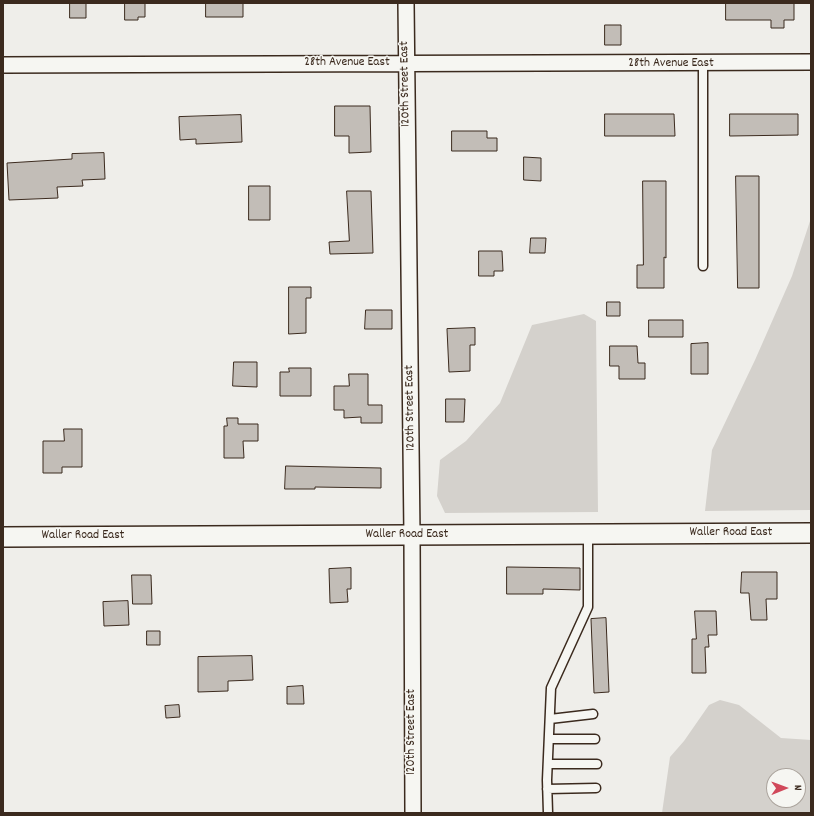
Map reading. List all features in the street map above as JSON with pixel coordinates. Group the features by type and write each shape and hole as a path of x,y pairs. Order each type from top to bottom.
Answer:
{"street":[{"name":"120th Street East","path":"406,3 412,535 413,813"},
{"name":"28th Avenue East","path":"3,65 406,63 704,64 811,62"},
{"name":"Waller Road East","path":"3,537 811,533"}],"lane":[{"path":"703,266 704,64"},
{"path":"548,813 547,789 551,688 588,607 588,534"},
{"path":"550,718 593,714"},
{"path":"549,739 595,738"},
{"path":"548,764 597,764"},
{"path":"547,789 596,788"}],"shaded area":[{"path":"811,218 811,510 705,511 712,450 755,360 792,276"},
{"path":"584,314 596,321 598,512 445,513 437,496 440,460 466,441 500,403 532,325"},
{"path":"720,700 739,705 781,738 811,740 811,813 662,813 670,757 684,741 709,705"}],"building":[{"path":"70,3 86,3 86,18 70,18"},
{"path":"125,3 145,3 145,17 138,17 138,20 125,20"},
{"path":"206,3 243,3 243,17 206,17"},
{"path":"726,3 794,3 794,20 784,20 784,28 771,28 771,20 726,20"},
{"path":"605,25 621,25 621,45 605,45"},
{"path":"335,106 370,106 371,152 349,153 349,136 335,136"},
{"path":"605,114 674,114 675,136 605,136"},
{"path":"730,114 798,114 798,135 730,136"},
{"path":"241,115 242,142 196,144 196,139 180,140 179,117"},
{"path":"452,131 487,131 487,138 497,138 497,151 452,151"},
{"path":"104,153 105,179 82,180 83,186 57,187 58,198 9,200 7,163 72,159 72,154"},
{"path":"524,157 541,158 541,181 524,180"},
{"path":"736,176 759,176 759,288 738,288"},
{"path":"643,181 666,181 666,258 664,257 664,288 637,288 637,265 643,265"},
{"path":"249,186 270,186 270,220 249,220"},
{"path":"347,191 371,191 373,253 330,254 329,242 349,241"},
{"path":"531,238 546,238 545,253 530,253"},
{"path":"479,251 502,251 503,271 494,271 494,276 479,276"},
{"path":"289,287 311,287 311,298 306,298 306,333 289,334"},
{"path":"607,302 620,302 620,316 607,316"},
{"path":"366,310 392,310 392,329 365,329"},
{"path":"649,320 683,320 683,337 649,337"},
{"path":"475,328 475,345 470,345 470,371 449,372 447,329"},
{"path":"708,343 708,374 691,374 691,344"},
{"path":"610,346 637,346 638,363 645,363 645,379 619,379 619,366 610,366"},
{"path":"234,362 257,362 257,387 233,386"},
{"path":"289,368 311,368 311,396 280,396 280,372 289,372"},
{"path":"349,374 368,374 368,405 382,405 382,423 361,423 361,417 344,418 344,410 334,410 334,386 349,386"},
{"path":"446,399 465,399 464,422 446,422"},
{"path":"227,418 238,418 238,424 258,424 258,441 243,441 244,458 224,458 224,426 227,426"},
{"path":"64,429 82,429 82,467 62,467 62,473 43,473 43,441 64,441"},
{"path":"286,466 381,468 381,488 315,487 315,489 285,489"},
{"path":"507,567 580,568 580,590 543,589 543,594 507,594"},
{"path":"351,568 351,589 347,589 348,602 330,603 329,569"},
{"path":"742,572 777,572 777,599 766,599 767,620 751,620 749,593 741,593"},
{"path":"132,575 151,575 152,604 133,604"},
{"path":"128,601 129,625 104,626 103,602"},
{"path":"695,611 716,611 717,635 708,635 709,647 705,647 706,673 692,673 692,639 696,639"},
{"path":"606,618 609,692 594,693 591,619"},
{"path":"147,631 160,631 160,645 147,645"},
{"path":"252,656 253,680 228,681 228,691 198,692 198,657"},
{"path":"303,686 304,704 287,704 287,687"},
{"path":"179,705 180,717 166,718 165,706"}]}
